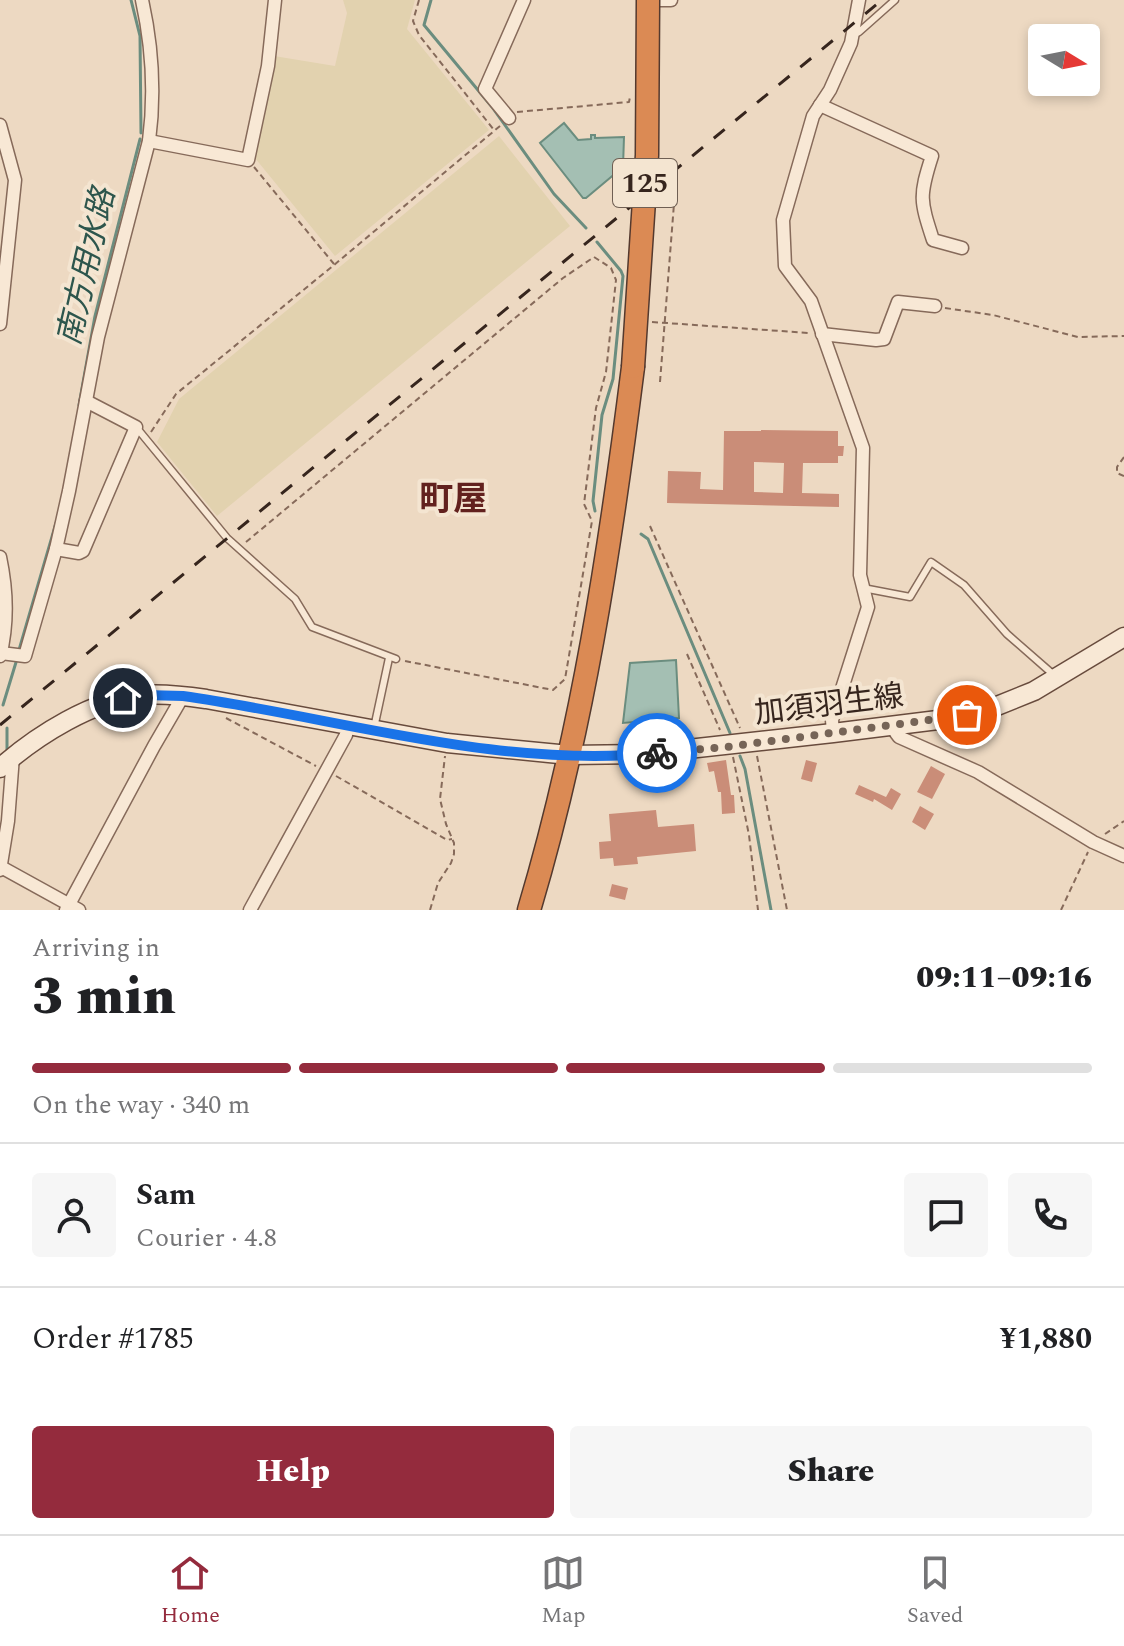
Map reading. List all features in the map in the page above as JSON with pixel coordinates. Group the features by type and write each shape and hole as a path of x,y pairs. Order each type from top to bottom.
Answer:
{"highway":[{"name":"125","path":"529,910 569,755 594,634 620,471 633,367 647,155 647,0"},
{"path":"537,910 543,865"}],"street":[{"path":"0,557 5,584 1,655 25,656 56,549 98,337 149,141 149,43 142,0"},
{"path":"149,141 248,160 268,66 275,0"},
{"path":"509,118 485,89 524,0"},
{"path":"647,0 671,0"},
{"path":"833,733 832,720 868,607 860,575 863,448 811,301 785,266 783,220 813,116 830,90 853,35 859,0"},
{"path":"820,105 932,156 923,183 921,204 933,240 962,248"},
{"path":"0,125 15,180 0,324"},
{"path":"822,334 884,339 898,302 935,306"},
{"path":"56,549 83,551 136,427 86,401"},
{"name":"加須羽生線","path":"7,762 86,711 144,695 183,696 447,743 569,755 643,754 726,747 982,712 1018,699 1124,637"},
{"path":"7,762 1,869 71,908 183,696"},
{"path":"894,725 899,737 978,772 1093,842 1124,856"},
{"path":"250,910 346,735 348,726"}],"lane":[{"path":"853,35 895,0"},
{"path":"136,427 238,549 295,599 312,627 392,658 373,731"},
{"path":"863,588 910,597 931,562 964,585 1007,634 1057,678"}],"path":[{"path":"419,0 413,21 419,35 495,131"},
{"path":"147,439 176,394 509,118 518,112 629,102 631,93"},
{"path":"248,160 334,265"},
{"path":"660,382 675,191"},
{"path":"238,549 563,278 594,257 611,268 616,280 606,372 596,408 584,504 592,521 565,679 553,690 392,658"},
{"path":"935,306 993,315 1078,337 1124,336"},
{"path":"652,322 822,334"},
{"path":"1124,457 1117,467 1117,473 1124,476"},
{"path":"650,526 739,726 750,744 787,910"},
{"path":"687,654 726,747 732,754 749,835 758,910"},
{"path":"430,910 438,883 454,854 454,843 440,799 447,743"},
{"path":"1061,910 1093,842 1124,821"}],"shaded area":[{"path":"343,0 415,0 407,29 489,130 335,256 255,158 274,56 335,66 347,13"},
{"path":"564,123 578,140 591,139 591,135 595,138 624,137 623,167 586,198 540,143"},
{"path":"499,136 570,226 217,516 157,442 179,399"},
{"path":"676,660 679,718 623,723 630,663"}],"building":[{"path":"724,431 838,431 838,446 844,446 843,456 838,456 838,463 803,463 802,493 839,494 839,507 667,503 668,471 701,472 700,489 723,490","holes":["754,462 784,463 783,493 754,492"]},
{"path":"726,760 735,813 722,814 721,792 718,792 714,771 709,772 707,763"},
{"path":"806,760 817,763 812,782 801,779"},
{"path":"931,766 945,774 932,799 917,792"},
{"path":"859,785 886,797 891,788 901,794 892,810 874,799 873,802 855,794"},
{"path":"920,806 934,814 925,830 912,822"},
{"path":"656,810 658,827 694,824 696,851 637,857 638,864 614,866 613,858 600,859 599,842 611,841 609,814"},
{"path":"612,884 628,888 625,900 609,896"}],"waterway":[{"name":"南方用水路","path":"131,0 140,36 141,133"},
{"path":"431,0 424,25 492,107 554,194 586,228"},
{"name":"南方用水路","path":"79,405 95,316 140,139"},
{"path":"595,511 593,501 602,415 613,379 623,276 597,242"},
{"name":"南方用水路","path":"19,650 56,523"},
{"path":"641,534 648,539 730,733"},
{"name":"南方用水路","path":"3,705 17,659"},
{"name":"南方用水路","path":"7,728 7,750"},
{"path":"740,756 771,910"}],"railway":[{"path":"0,725 882,0"}],"way so far":[{"path":"657,753 726,747 967,715"}],"district":[{"name":"町屋","path":"453,500"}],"route":[{"path":"123,698 160,694 206,699 422,739 522,752 603,756 657,753"}]}
